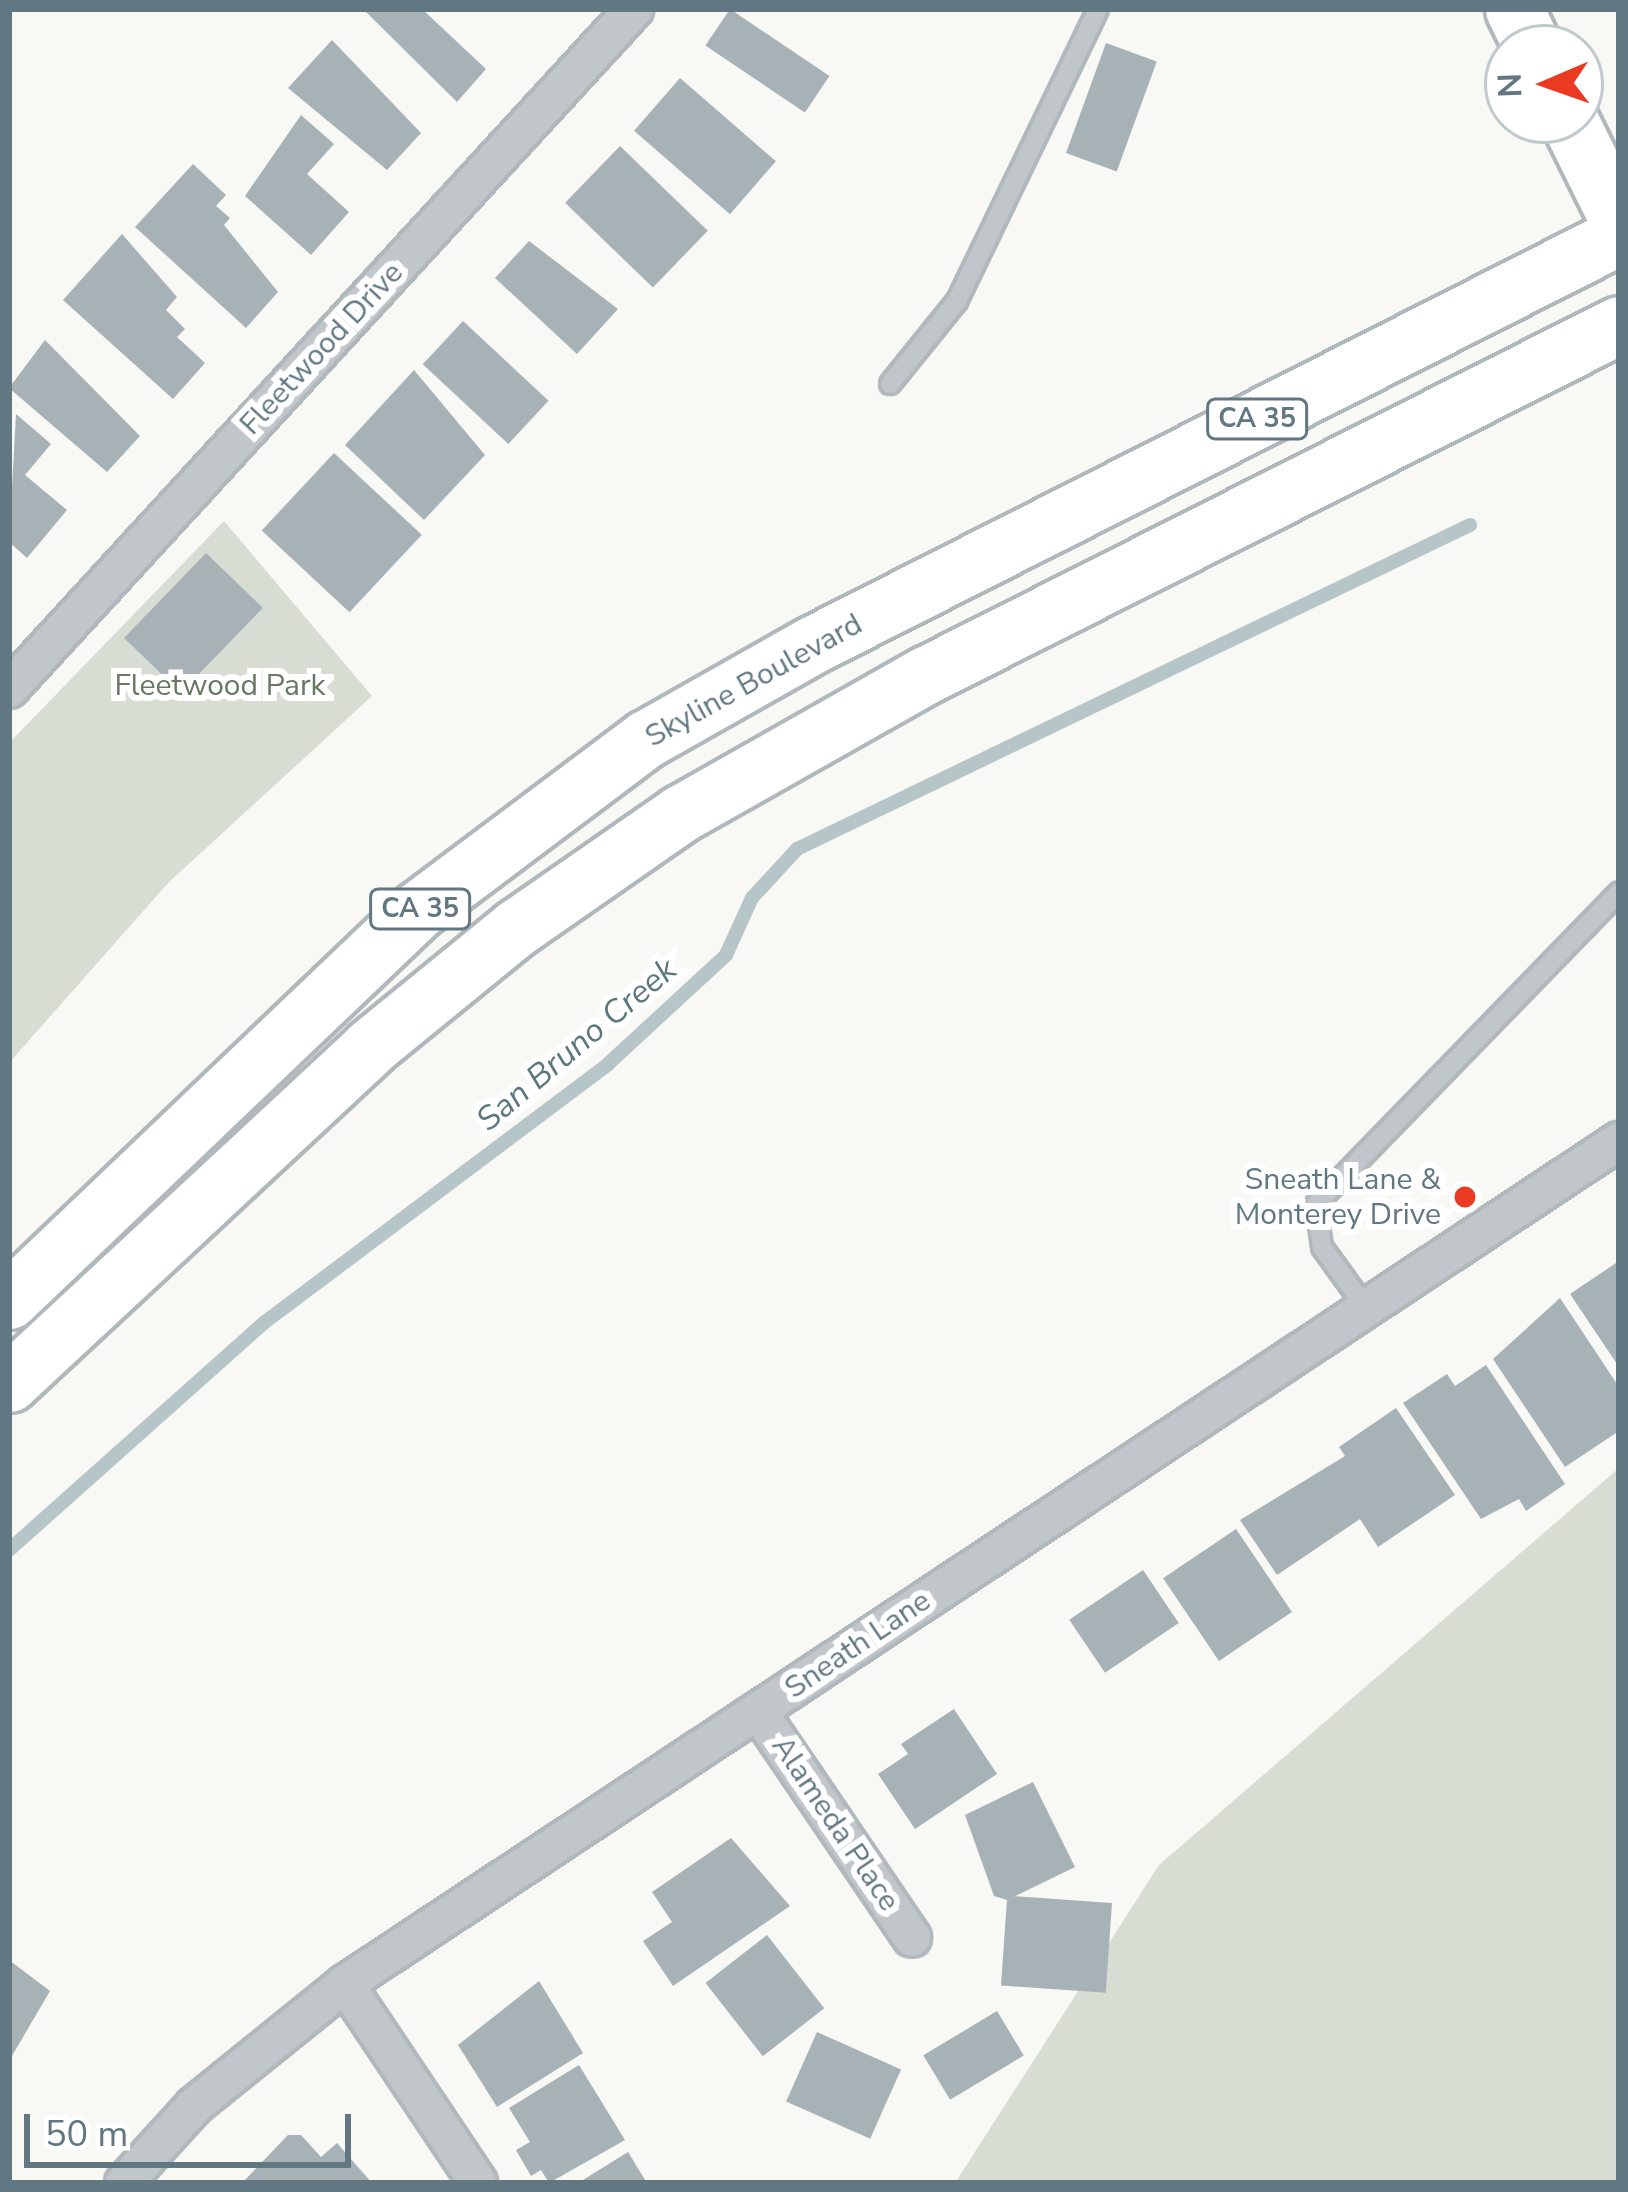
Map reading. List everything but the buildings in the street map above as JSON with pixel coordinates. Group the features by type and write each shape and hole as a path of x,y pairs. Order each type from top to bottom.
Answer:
{"main road":[{"path":"1581,144 1619,221"},
{"name":"Skyline Boulevard","path":"9,1300 418,910 646,740 812,645 1619,236"},
{"name":"CA 35","path":"9,1383 370,1047 516,928 680,814 926,675 1619,325"}],"street":[{"name":"Fleetwood Drive","path":"9,689 634,9"},
{"name":"Sneath Lane","path":"124,2183 194,2106 345,1984 1619,1141"},
{"name":"Alameda Place","path":"758,1711 912,1938"},
{"path":"345,1984 478,2183"}],"lane":[{"path":"890,384 957,301 1098,9"},
{"path":"1366,1308 1322,1247 1316,1204 1619,892"}],"green space":[{"name":"Fleetwood Park","path":"224,521 372,696 168,883 9,1063 9,743"},
{"path":"1619,1468 1619,2183 955,2183 1159,1865"}],"waterway":[{"name":"San Bruno Creek","path":"9,1550 265,1322 608,1064 726,955 752,898 797,849 1470,525"}],"place":[{"name":"Sneath Lane & Monterey Drive","path":"1465,1197"}]}
